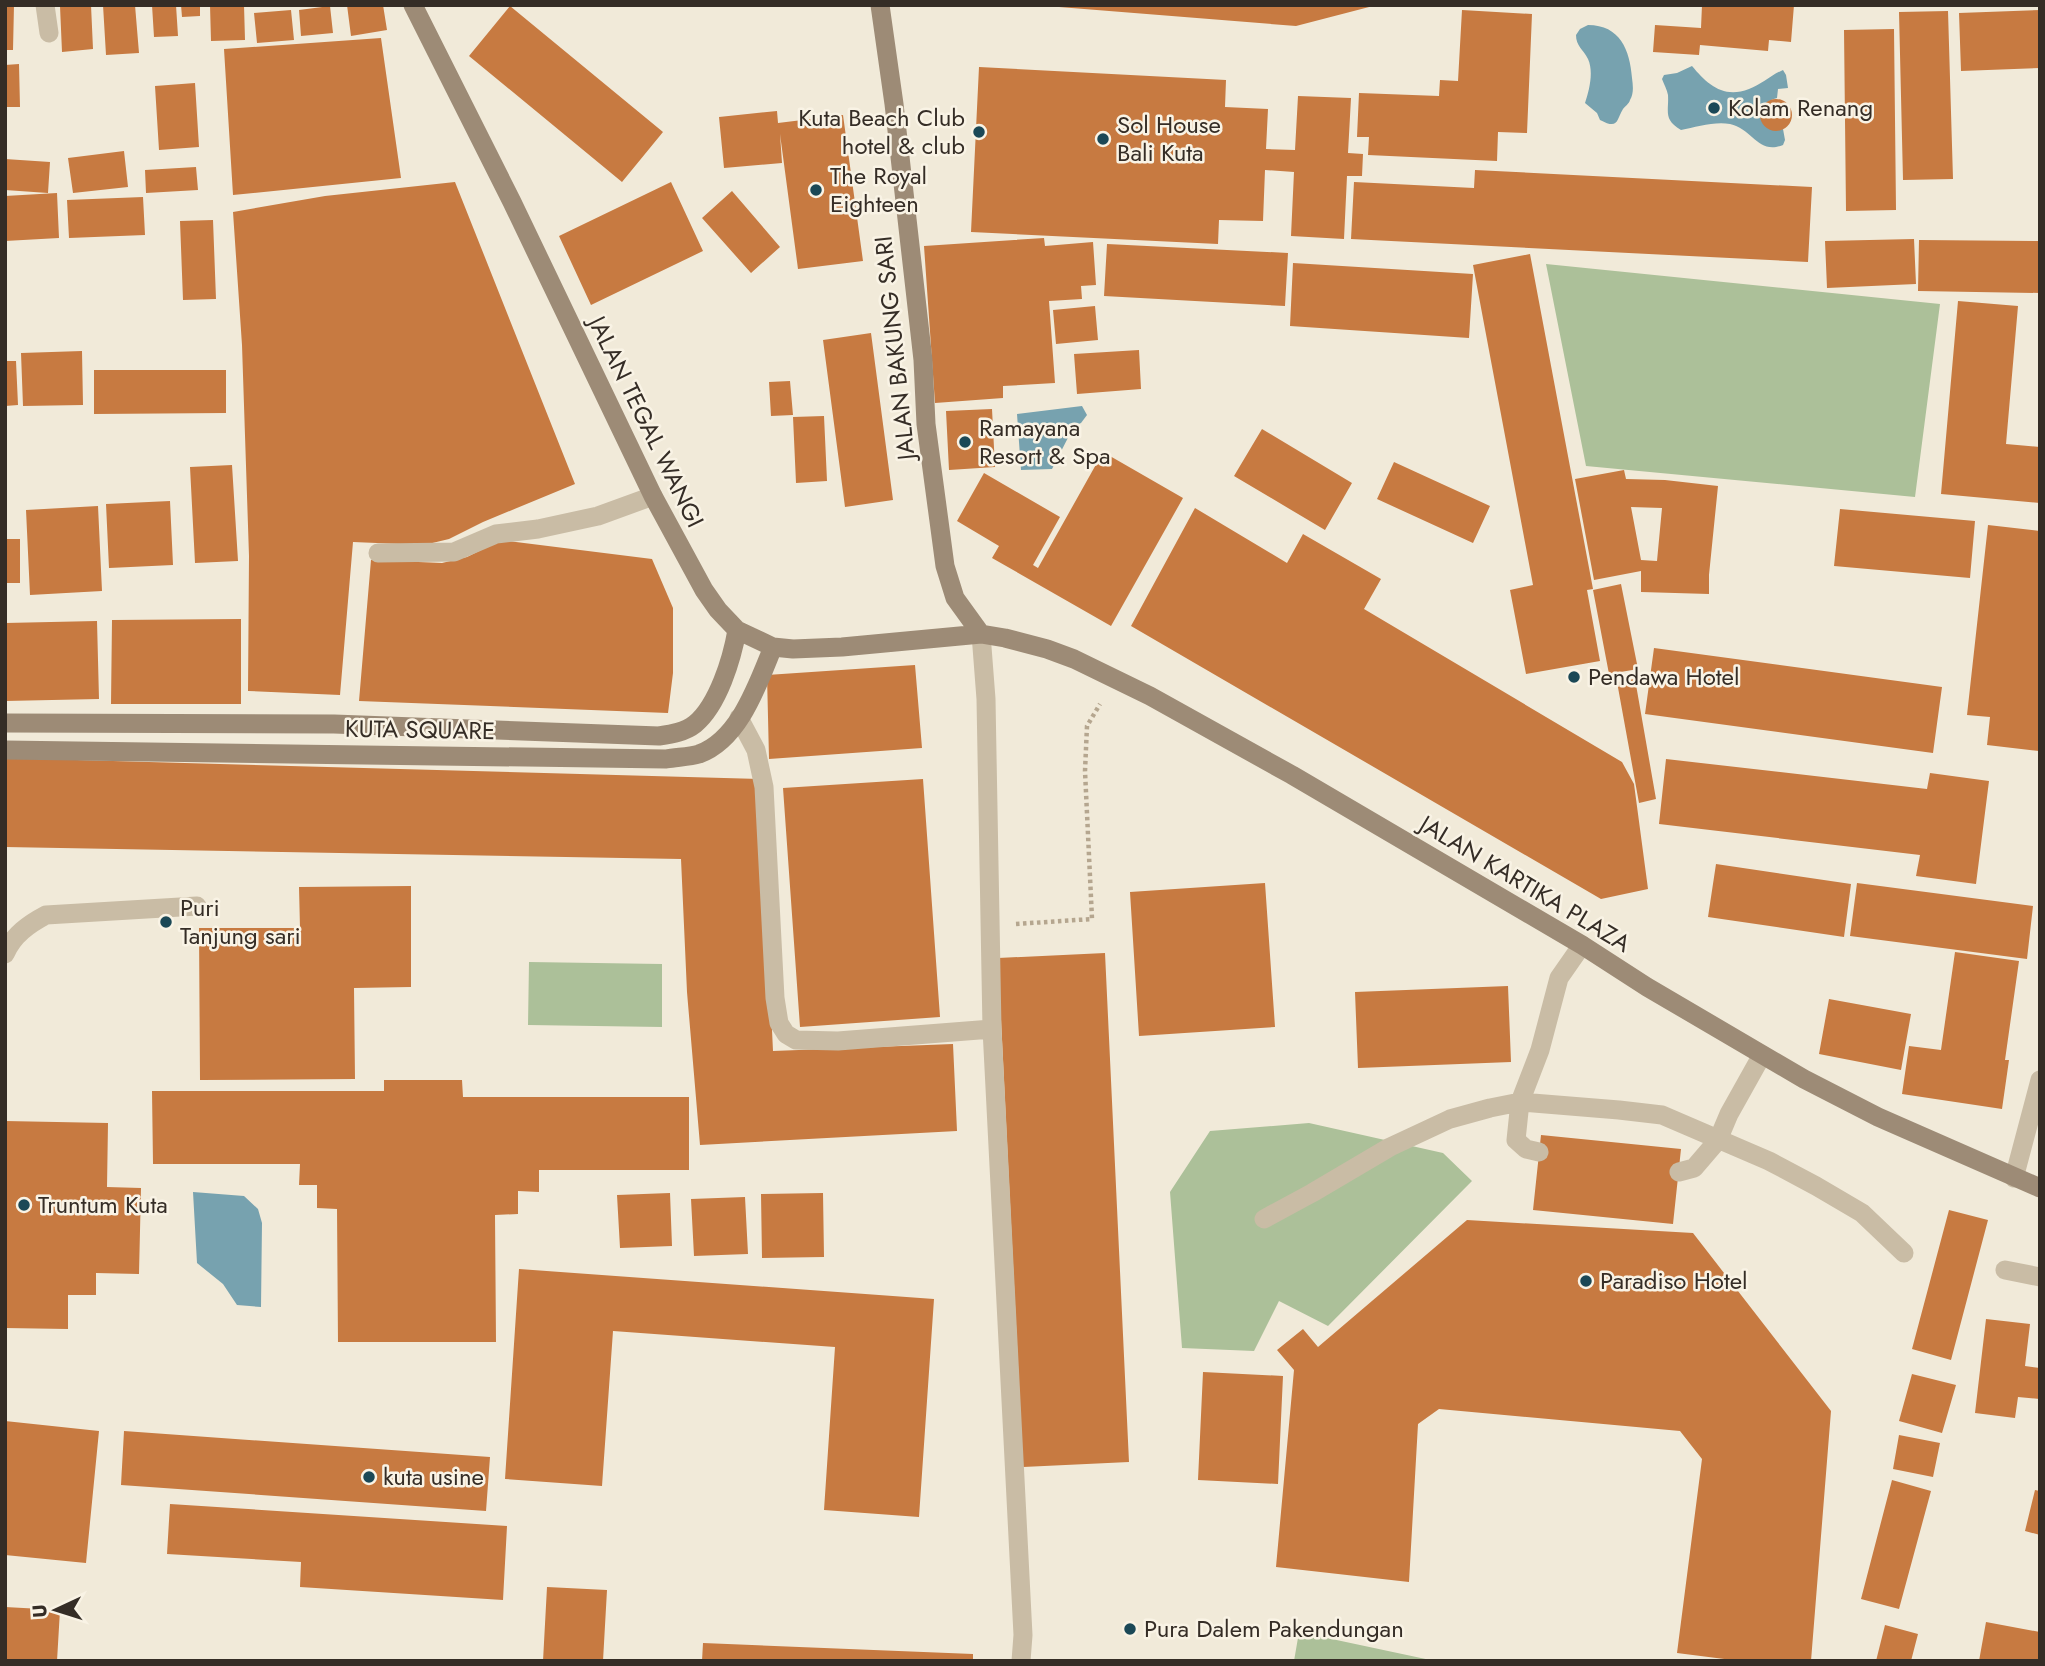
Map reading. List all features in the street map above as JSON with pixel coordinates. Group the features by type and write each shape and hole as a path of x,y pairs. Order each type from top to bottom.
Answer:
{"main road":[{"name":"JALAN TEGAL WANGI","path":"412,5 512,202 653,496 704,590 718,610 737,630 773,646 801,649 981,634"},
{"name":"JALAN BAKUNG SARI","path":"880,5 896,117 923,360 926,424 943,555 956,597 981,634"},
{"name":"KUTA SQUARE","path":"5,723 326,724 659,736 678,733 697,723 716,694 733,653 737,630"},
{"name":"JALAN KARTIKA PLAZA","path":"981,634 1047,649 1150,696 1292,775 1582,945 1762,1055 1878,1117 2040,1188"},
{"name":"KUTA SQUARE","path":"5,750 666,759 699,754 730,732 757,685 773,646"},
{"path":"324,753 326,724"}],"street":[{"path":"45,5 49,33"},
{"path":"378,553 454,552 496,534 538,529 597,516 653,496"},
{"path":"981,634 986,699 992,1029 1023,1635 1021,1661"},
{"path":"739,718 756,750 764,787 775,998 779,1023 786,1034 796,1040 838,1041 992,1029"},
{"path":"5,954 9,945 27,925 46,915 197,906"},
{"path":"1539,1153 1526,1149 1516,1140 1520,1102 1540,1050 1559,978 1582,945"},
{"path":"1679,1172 1694,1168 1718,1140 1729,1114 1762,1055"},
{"path":"2014,1178 2040,1080"},
{"path":"1264,1219 1390,1147 1450,1119 1520,1102 1662,1115 1769,1161 1862,1213 1904,1253"},
{"path":"2005,1270 2040,1277"}],"path":[{"path":"990,926 1092,919 1085,771 1087,726 1115,679"}],"green space":[{"path":"1546,264 1940,304 1915,497 1586,466"},
{"path":"529,962 662,964 662,1027 528,1025"},
{"path":"1309,1123 1443,1153 1472,1181 1328,1326 1279,1301 1254,1351 1182,1348 1170,1192 1210,1131"},
{"path":"1299,1632 1435,1661 1294,1661"}],"water":[{"path":"1588,25 1608,29 1615,34 1629,58 1632,95 1614,124 1600,120 1597,113 1585,103 1591,70 1588,59 1578,45 1576,35"},
{"name":"Kolam Renang","path":"1692,66 1716,88 1731,92 1753,87 1783,70 1788,88 1778,89 1777,98 1763,106 1760,117 1767,127 1783,129 1783,145 1767,147 1730,124 1712,124 1681,130 1675,126 1669,119 1668,95 1662,79 1664,75"},
{"path":"1082,406 1087,415 1081,423 1074,426 1052,469 1021,470 1017,414"},
{"path":"193,1192 244,1196 258,1209 262,1223 261,1307 237,1305 223,1284 197,1263"}],"building":[{"path":"5,5 14,5 13,50 5,50"},
{"path":"91,5 93,49 62,52 60,6"},
{"path":"103,5 135,5 139,53 106,55"},
{"path":"152,5 176,5 178,36 154,37"},
{"path":"181,5 200,5 200,16 182,17"},
{"path":"210,5 244,5 245,40 211,41"},
{"path":"347,5 383,5 387,30 351,36"},
{"path":"1059,5 1373,5 1373,6 1296,26"},
{"path":"1702,5 1794,5 1791,42 1769,40 1768,51 1700,45 1699,55 1653,52 1655,25 1701,28"},
{"path":"330,6 333,33 301,36 299,10"},
{"path":"510,6 663,132 622,182 469,56"},
{"path":"291,10 294,40 257,43 254,13"},
{"path":"1462,10 1532,14 1527,133 1498,132 1497,161 1368,155 1369,137 1357,137 1359,93 1439,96 1440,80 1458,81"},
{"path":"2040,10 2040,68 1961,71 1959,13"},
{"path":"1948,11 1953,179 1903,180 1899,12"},
{"path":"1894,29 1896,210 1846,211 1844,30"},
{"path":"381,38 401,178 233,195 224,49"},
{"path":"19,64 20,107 5,107 5,65"},
{"path":"979,67 1226,80 1225,107 1268,109 1266,149 1295,150 1298,96 1351,98 1348,153 1363,154 1362,176 1347,176 1344,239 1291,236 1294,172 1265,170 1263,221 1219,220 1218,244 971,232"},
{"path":"195,83 199,147 159,150 155,86"},
{"path":"1776,99 1787,104 1792,115 1787,126 1776,131 1765,126 1760,115 1765,104"},
{"path":"777,111 778,123 843,115 863,261 798,269 780,134 782,163 724,168 719,117"},
{"path":"124,151 128,187 73,193 68,158"},
{"path":"5,159 50,162 48,193 5,190"},
{"path":"196,167 198,190 146,193 145,170"},
{"path":"1475,170 1812,187 1808,262 1351,239 1354,182 1474,188"},
{"path":"455,182 575,484 449,539 424,545 353,542 340,695 248,691 249,556 242,345 233,212 325,196"},
{"path":"671,182 703,251 591,305 559,236"},
{"path":"732,191 780,247 751,273 702,218"},
{"path":"57,193 59,238 5,241 5,196"},
{"path":"143,197 145,235 69,238 67,200"},
{"path":"213,220 216,299 183,300 180,221"},
{"path":"1044,238 1045,246 1093,242 1096,285 1081,286 1082,299 1049,301 1055,383 1003,386 1003,398 935,403 924,246"},
{"path":"1914,239 1916,284 1827,288 1825,241"},
{"path":"1919,240 2040,241 2040,293 1918,291"},
{"path":"1107,244 1288,253 1285,306 1104,296"},
{"path":"1530,254 1593,589 1587,590 1600,661 1526,674 1510,590 1533,585 1473,265"},
{"path":"1293,263 1473,274 1469,338 1290,326"},
{"path":"1958,301 2018,306 2006,444 2040,447 2040,503 1941,494"},
{"path":"1095,306 1098,340 1056,344 1053,310"},
{"path":"871,333 893,500 845,507 823,340"},
{"path":"1139,350 1141,389 1077,394 1074,354"},
{"path":"82,351 83,405 23,406 21,353"},
{"path":"5,361 16,361 18,405 5,406"},
{"path":"94,370 226,370 226,413 94,414"},
{"path":"790,381 793,415 771,416 769,382"},
{"path":"992,409 995,467 949,470 946,411"},
{"path":"824,416 827,481 796,483 793,417"},
{"path":"1262,429 1352,483 1325,530 1234,476"},
{"path":"1103,452 1183,498 1111,626 992,558 999,546 957,521 984,473 1060,517 1033,565 1038,568"},
{"path":"1394,462 1490,506 1473,543 1377,499"},
{"path":"232,465 238,561 195,563 190,467"},
{"path":"1624,470 1626,479 1718,486 1709,594 1641,592 1641,571 1594,580 1575,479","holes":["1631,507 1662,508 1657,561 1641,560"]},
{"path":"170,501 173,565 109,568 106,504"},
{"path":"98,506 102,591 30,595 26,510"},
{"path":"1195,508 1287,563 1303,534 1381,579 1364,609 1622,762 1634,784 1648,889 1601,899 1131,626"},
{"path":"1840,509 1975,521 1970,578 1834,566"},
{"path":"1988,525 2040,531 2039,751 1987,745 1990,717 1967,715"},
{"path":"5,539 20,539 20,583 5,583"},
{"path":"501,540 652,559 673,608 673,673 668,713 359,701 371,560 442,563 467,557"},
{"path":"1621,584 1638,669 1609,674 1593,590"},
{"path":"241,619 241,704 111,704 112,620"},
{"path":"97,621 99,699 5,701 5,623"},
{"path":"1654,648 1942,687 1933,753 1645,714"},
{"path":"915,665 922,748 769,759 767,675"},
{"path":"1635,679 1656,799 1639,803 1617,682"},
{"path":"5,758 760,779 773,1051 953,1044 957,1131 700,1145 687,992 681,859 5,847"},
{"path":"1666,759 1927,789 1930,773 1989,781 1976,884 1916,876 1920,855 1659,824"},
{"path":"923,779 940,1017 800,1027 783,788"},
{"path":"1716,864 1851,884 1844,937 1708,917"},
{"path":"1265,883 1275,1027 1139,1036 1130,892"},
{"path":"1857,883 2033,906 2027,959 1850,936"},
{"path":"411,886 411,987 354,988 355,1079 200,1080 199,928 300,928 299,887"},
{"path":"1955,952 2019,961 2005,1060 2009,1060 2002,1109 1902,1094 1909,1046 1941,1050"},
{"path":"1105,953 1129,1462 1023,1467 998,958"},
{"path":"1508,986 1511,1062 1358,1068 1355,992"},
{"path":"1829,999 1911,1014 1901,1070 1819,1054"},
{"path":"384,1080 462,1080 463,1097 689,1097 689,1170 539,1170 539,1192 518,1191 518,1214 495,1215 496,1342 338,1342 337,1209 317,1208 317,1185 299,1185 300,1164 153,1164 152,1091 384,1091"},
{"path":"5,1121 108,1123 107,1187 141,1188 139,1274 96,1273 96,1295 68,1295 68,1329 5,1328"},
{"path":"1541,1135 1681,1149 1673,1224 1533,1210"},
{"path":"670,1193 672,1246 620,1248 617,1195"},
{"path":"823,1193 824,1257 762,1258 761,1194"},
{"path":"745,1197 748,1254 694,1256 691,1199"},
{"path":"1949,1210 1988,1220 1951,1360 1912,1349"},
{"path":"1467,1220 1693,1233 1831,1411 1811,1661 1740,1661 1677,1653 1702,1459 1680,1431 1439,1409 1418,1424 1409,1582 1276,1567 1294,1370 1277,1350 1303,1329 1318,1347"},
{"path":"519,1269 934,1299 919,1517 824,1510 835,1347 613,1331 602,1486 505,1479"},
{"path":"1986,1319 2030,1324 2025,1366 2040,1368 2040,1399 2018,1397 2015,1418 1975,1413"},
{"path":"1203,1372 1283,1376 1278,1484 1198,1480"},
{"path":"1912,1374 1956,1385 1942,1433 1899,1421"},
{"path":"5,1421 99,1431 86,1563 5,1555"},
{"path":"124,1431 490,1457 486,1511 121,1485"},
{"path":"1899,1435 1940,1443 1933,1477 1893,1469"},
{"path":"1892,1480 1931,1491 1899,1609 1861,1599"},
{"path":"2035,1490 2040,1491 2040,1535 2025,1531"},
{"path":"170,1504 507,1526 503,1600 300,1587 301,1562 167,1554"},
{"path":"547,1587 607,1590 603,1661 543,1661"},
{"path":"5,1607 60,1610 57,1661 5,1661"},
{"path":"1986,1622 2040,1632 2040,1661 1979,1661"},
{"path":"1885,1625 1918,1634 1911,1661 1876,1661"},
{"path":"703,1643 973,1654 973,1661 702,1661"}],"place":[{"name":"Kolam Renang","path":"1714,108"},
{"name":"Kuta Beach Club hotel & club","path":"979,132"},
{"name":"Sol House Bali Kuta","path":"1103,139"},
{"name":"The Royal Eighteen","path":"816,190"},
{"name":"Ramayana Resort & Spa","path":"965,442"},
{"name":"Pendawa Hotel","path":"1574,677"},
{"name":"Puri Tanjung sari","path":"166,922"},
{"name":"Truntum Kuta","path":"24,1205"},
{"name":"Paradiso Hotel","path":"1586,1281"},
{"name":"kuta usine","path":"369,1477"},
{"name":"Pura Dalem Pakendungan","path":"1130,1629"}]}
